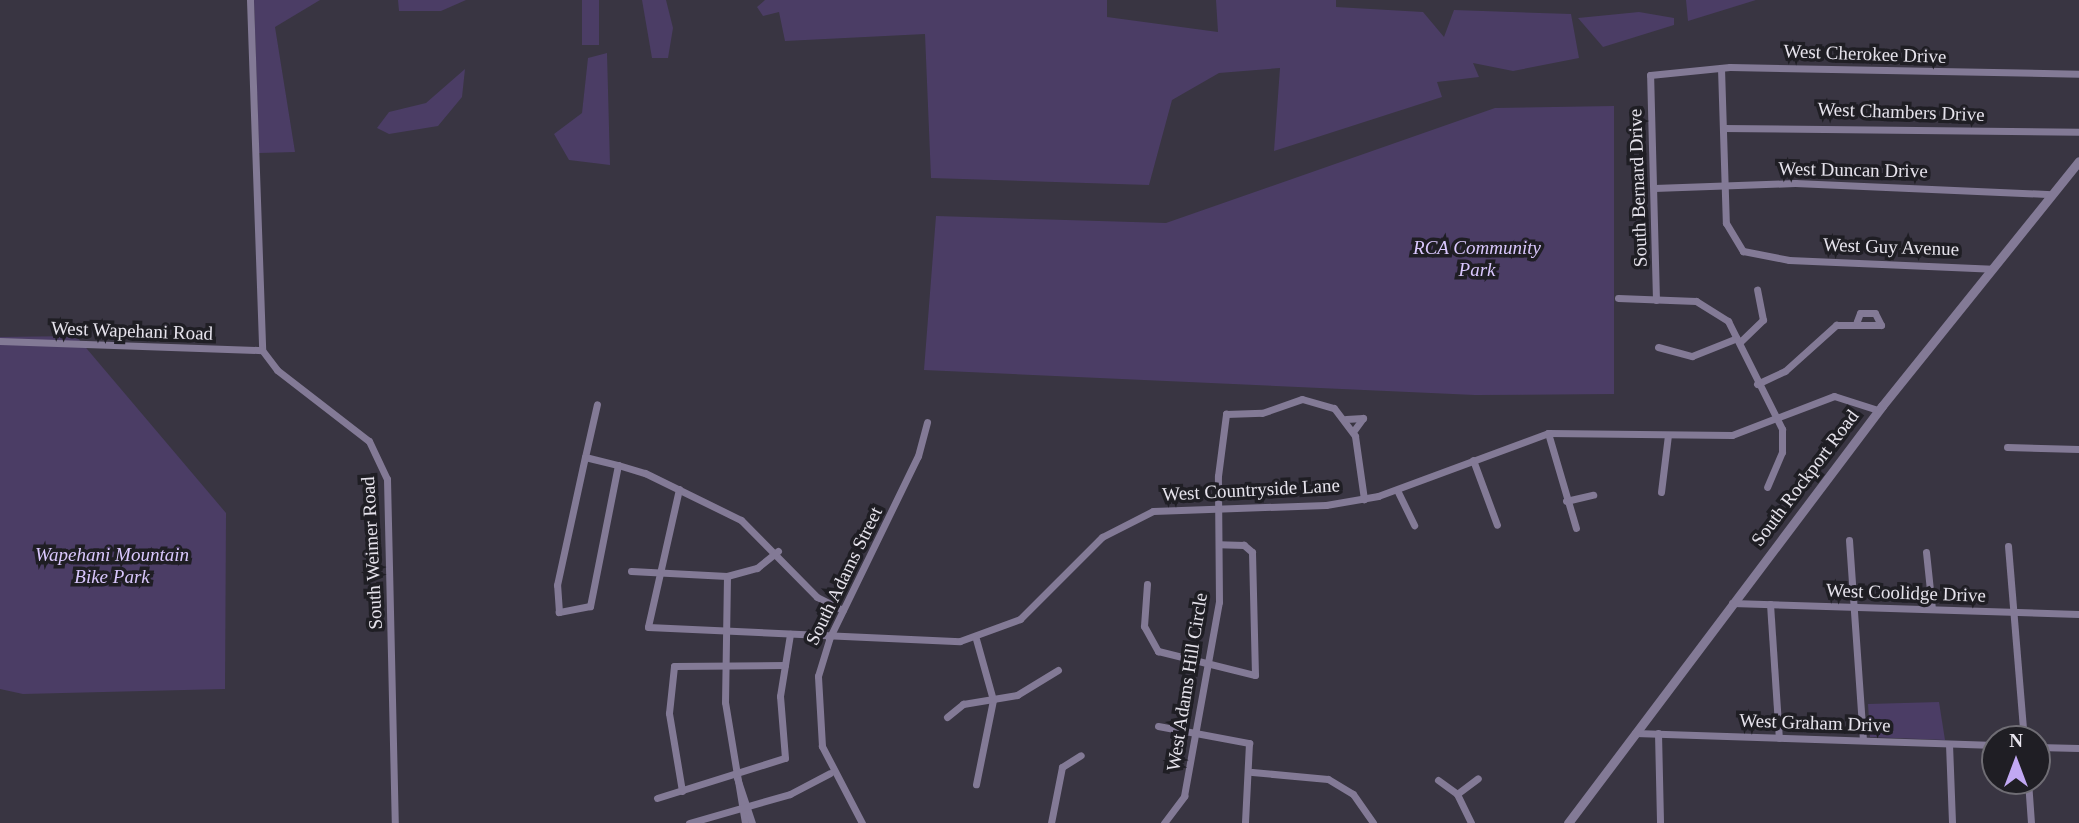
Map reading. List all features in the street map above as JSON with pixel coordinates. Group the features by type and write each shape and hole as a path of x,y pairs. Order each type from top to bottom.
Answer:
{"street":[{"path":"250,0 262,350"},
{"name":"West Cherokee Drive","path":"1650,75 1721,68 2079,74"},
{"name":"West Guy Avenue","path":"1721,68 1726,223 1737,246 1752,256 1789,260 1992,269"},
{"name":"South Bernard Drive","path":"1650,75 1656,300"},
{"name":"West Chambers Drive","path":"1723,128 2079,132"},
{"name":"South Rockport Road","path":"1567,823 1878,410 2079,161"},
{"name":"West Duncan Drive","path":"1654,188 1725,185 2052,194"},
{"path":"1658,347 1692,356 1739,340 1763,320 1757,290"},
{"path":"1618,298 1708,306 1739,340 1775,418 1783,447 1767,487"},
{"path":"1757,384 1785,370 1828,329 1857,321"},
{"name":"West Wapehani Road","path":"0,341 262,350"},
{"name":"South Weimer Road","path":"262,350 277,370 363,434 386,472 395,823"},
{"name":"West Countryside Lane","path":"659,574 648,628 790,634 829,639 976,639 1020,619 1096,542 1127,520 1165,508 1364,499 1398,492 1473,460 1548,433 1732,435 1834,396 1878,410"},
{"name":"West Adams Hill Circle","path":"1164,823 1184,796 1219,602 1218,506 1226,414 1258,414 1307,399 1330,405 1346,419"},
{"path":"597,404 557,585 559,612 590,606 618,465"},
{"path":"1353,432 1363,418 1346,419 1353,432 1364,499"},
{"name":"South Adams Street","path":"862,823 830,773 817,718 829,639 918,456 927,422"},
{"path":"1548,433 1576,528"},
{"path":"1661,492 1668,435"},
{"path":"2007,447 2079,449"},
{"path":"584,457 618,465 678,489 741,520 778,551 817,597 843,610"},
{"path":"1473,460 1496,526"},
{"path":"659,574 678,489"},
{"path":"1398,492 1414,525"},
{"path":"1566,501 1593,495"},
{"path":"1849,540 1863,740"},
{"path":"1147,584 1143,610 1150,644 1168,657 1255,675 1252,552 1244,545 1219,544"},
{"path":"2008,547 2023,725"},
{"path":"631,571 727,576 757,568 778,551"},
{"path":"1926,552 1932,609"},
{"path":"727,576 726,664 736,777 744,808 752,823"},
{"name":"West Coolidge Drive","path":"1732,603 2079,614"},
{"path":"1770,604 1779,738"},
{"path":"657,798 736,777 785,758 779,712 790,634"},
{"path":"976,639 993,701 976,784"},
{"path":"682,791 669,713 669,674 676,664 785,665"},
{"path":"947,717 963,704 1017,695 1058,670"},
{"path":"1158,726 1249,744 1252,772 1245,823"},
{"name":"West Graham Drive","path":"1635,733 1981,745"},
{"path":"1658,733 1660,823"},
{"path":"1949,744 1952,823"},
{"path":"2051,747 2079,748"},
{"path":"1051,823 1062,767 1081,755"},
{"path":"1252,772 1328,779 1353,794 1373,823"},
{"path":"689,823 744,808 830,773"},
{"path":"1457,794 1478,778"},
{"path":"1437,780 1457,794 1471,823"},
{"path":"2029,795 2031,823"},
{"path":"744,808 744,823"}],"green space":[{"path":"254,0 320,0 275,27 295,152 259,153"},
{"path":"398,0 466,0 441,11 399,11"},
{"path":"582,0 599,0 599,45 582,45"},
{"path":"642,0 666,0 673,28 668,58 652,58"},
{"path":"765,0 1107,0 1107,17 1218,32 1216,0 1336,0 1336,7 1423,12 1444,37 1454,10 1571,14 1579,58 1513,71 1473,63 1479,77 1437,82 1442,97 1274,151 1280,68 1219,73 1172,100 1149,185 931,178 925,34 785,41 779,12 763,16 757,7"},
{"path":"1686,0 1756,0 1688,21"},
{"path":"1639,12 1674,18 1674,25 1603,47 1578,18"},
{"path":"607,53 610,165 569,160 554,134 582,113 588,58"},
{"path":"465,69 462,97 438,126 389,134 377,128 389,112 426,103"},
{"name":"RCA Community Park","path":"1614,106 1614,394 1475,395 924,370 936,216 1166,223 1495,108"},
{"name":"Wapehani Mountain Bike Park","path":"76,336 226,513 225,689 23,694 0,689 0,337"},
{"path":"1939,702 1945,740 1870,737 1868,704"}]}
